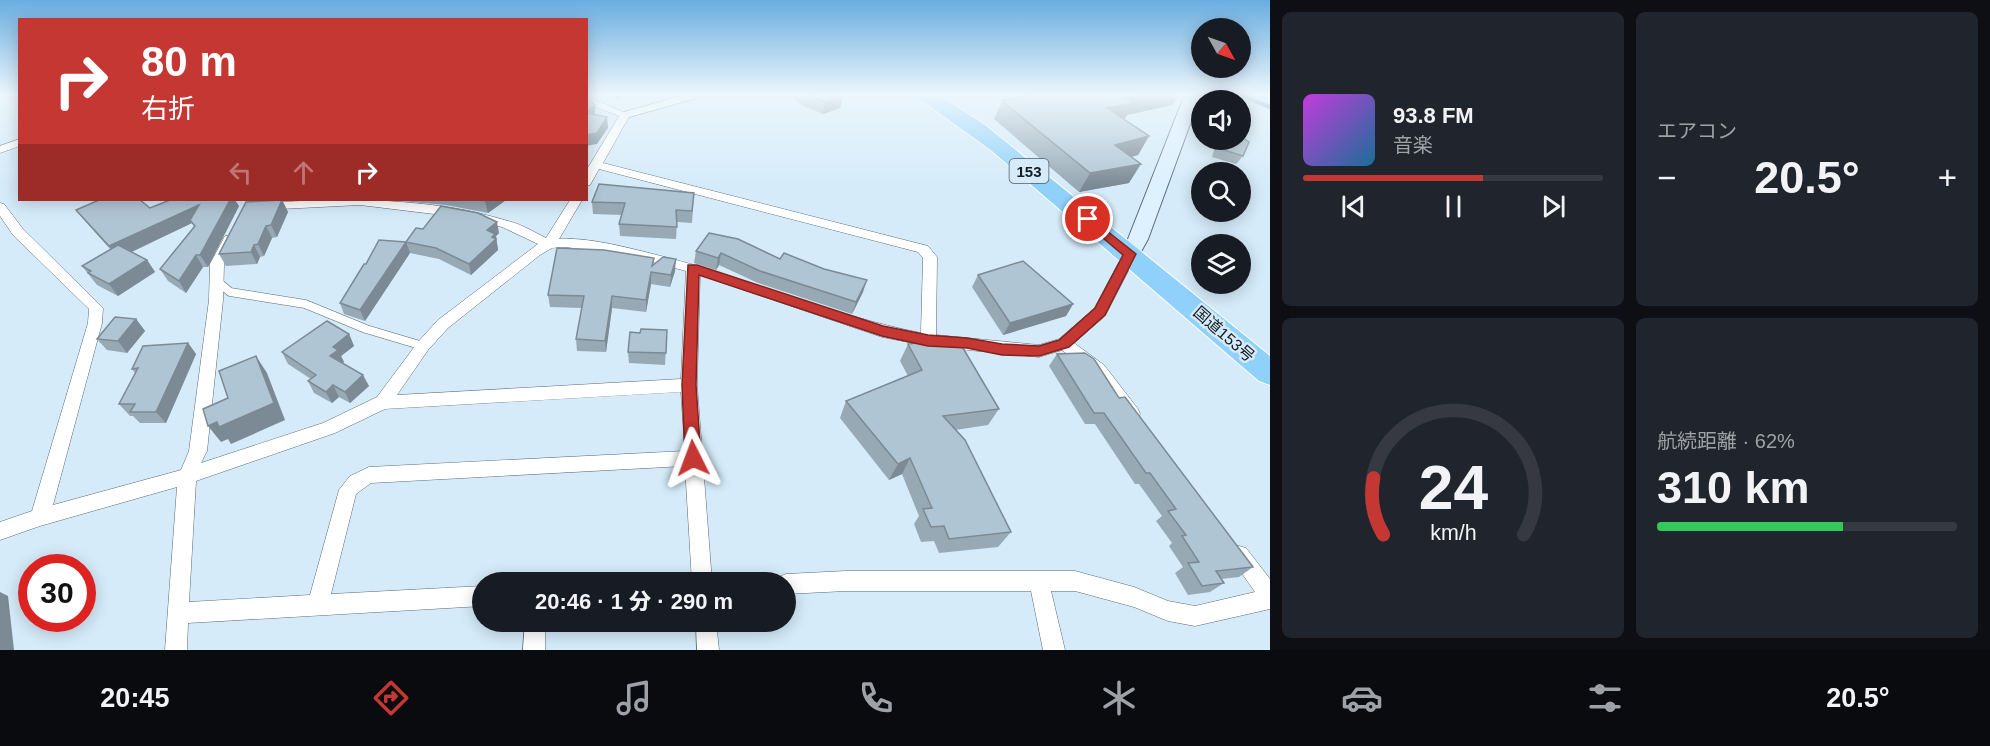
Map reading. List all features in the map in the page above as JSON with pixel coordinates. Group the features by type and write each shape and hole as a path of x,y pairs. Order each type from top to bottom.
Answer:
{"highway":[{"name":"国道153号","path":"971,124 1130,254 1270,373"}],"street":[{"path":"588,179 620,124"},
{"path":"383,402 423,346 443,324 535,252 549,244 565,243 629,252 693,268 882,331 928,340 1039,351 1064,343 1100,312 1138,239 1181,124"},
{"path":"0,150 18,143"},
{"path":"597,165 923,249 930,257 928,340"},
{"path":"248,208 346,201"},
{"path":"375,201 404,203 506,224 549,244"},
{"path":"549,244 575,201"},
{"path":"0,207 18,232 96,308 95,323 40,517"},
{"path":"176,650 187,476 198,451 217,264 237,226"},
{"path":"693,268 689,385 701,572"},
{"path":"1064,343 1098,369 1141,426"},
{"path":"0,531 40,517 187,476 329,428 383,402 689,385"},
{"path":"318,605 348,490 356,482 369,475 693,458"},
{"path":"796,584 846,581 1075,581 1134,597 1168,611 1195,616 1270,597 1227,539"},
{"path":"1039,580 1054,650"},
{"path":"177,613 472,597"},
{"path":"534,650 535,632"},
{"path":"707,632 708,650"}],"lane":[{"path":"217,281 230,292 305,303 330,316 423,346"}],"building":[{"path":"588,124 602,124 597,133 588,135"},
{"path":"1031,124 1132,124 1149,136 1115,145 1141,164 1090,173"},
{"path":"1224,150 1246,150 1243,156"},
{"path":"599,184 694,193 692,211 676,210 677,227 619,224 625,203 592,202"},
{"path":"97,201 141,201 150,208 168,201 229,201 200,255 196,255 179,281 160,269 195,226 190,220 199,205 109,246 76,210"},
{"path":"282,201 271,225 266,226 258,244 254,245 251,252 219,254 246,202"},
{"path":"441,206 478,213 497,222 487,230 495,234 492,237 496,239 469,264 436,248 406,242 416,228 423,229"},
{"path":"709,233 738,239 780,259 784,253 824,269 867,280 856,302 760,271 721,253 718,258 696,251"},
{"path":"379,240 406,242 360,310 340,303"},
{"path":"118,245 147,260 109,284 88,273 91,271 82,266"},
{"path":"557,248 604,250 654,258 652,266 663,257 676,259 671,275 651,272 646,300 612,296 605,341 576,339 584,296 548,295"},
{"path":"1023,261 1073,304 1010,323 978,275"},
{"path":"115,317 136,319 118,341 97,339"},
{"path":"327,321 349,334 333,347 338,350 330,356 363,375 345,392 333,385 326,392 308,381 316,375 282,352"},
{"path":"641,329 667,330 666,353 628,352 630,332 640,333"},
{"path":"957,338 999,409 943,416 965,440 1011,532 949,539 944,526 931,527 923,509 932,508 910,458 898,464 846,401 922,370 908,344"},
{"path":"188,343 156,412 130,412 135,404 119,404 138,368 132,369 143,346"},
{"path":"1085,353 1094,359 1119,398 1125,397 1253,567 1216,571 1224,583 1202,586 1188,563 1199,562 1182,536 1186,535 1168,511 1176,509 1150,473 1146,473 1104,413 1094,413 1057,354"},
{"path":"256,356 274,403 219,427 217,422 208,426 203,409 228,398 219,371"}],"route":[{"path":"693,458 689,385 693,268 882,331 928,340 1039,351 1064,343 1100,312 1130,254 1088,219"}]}
